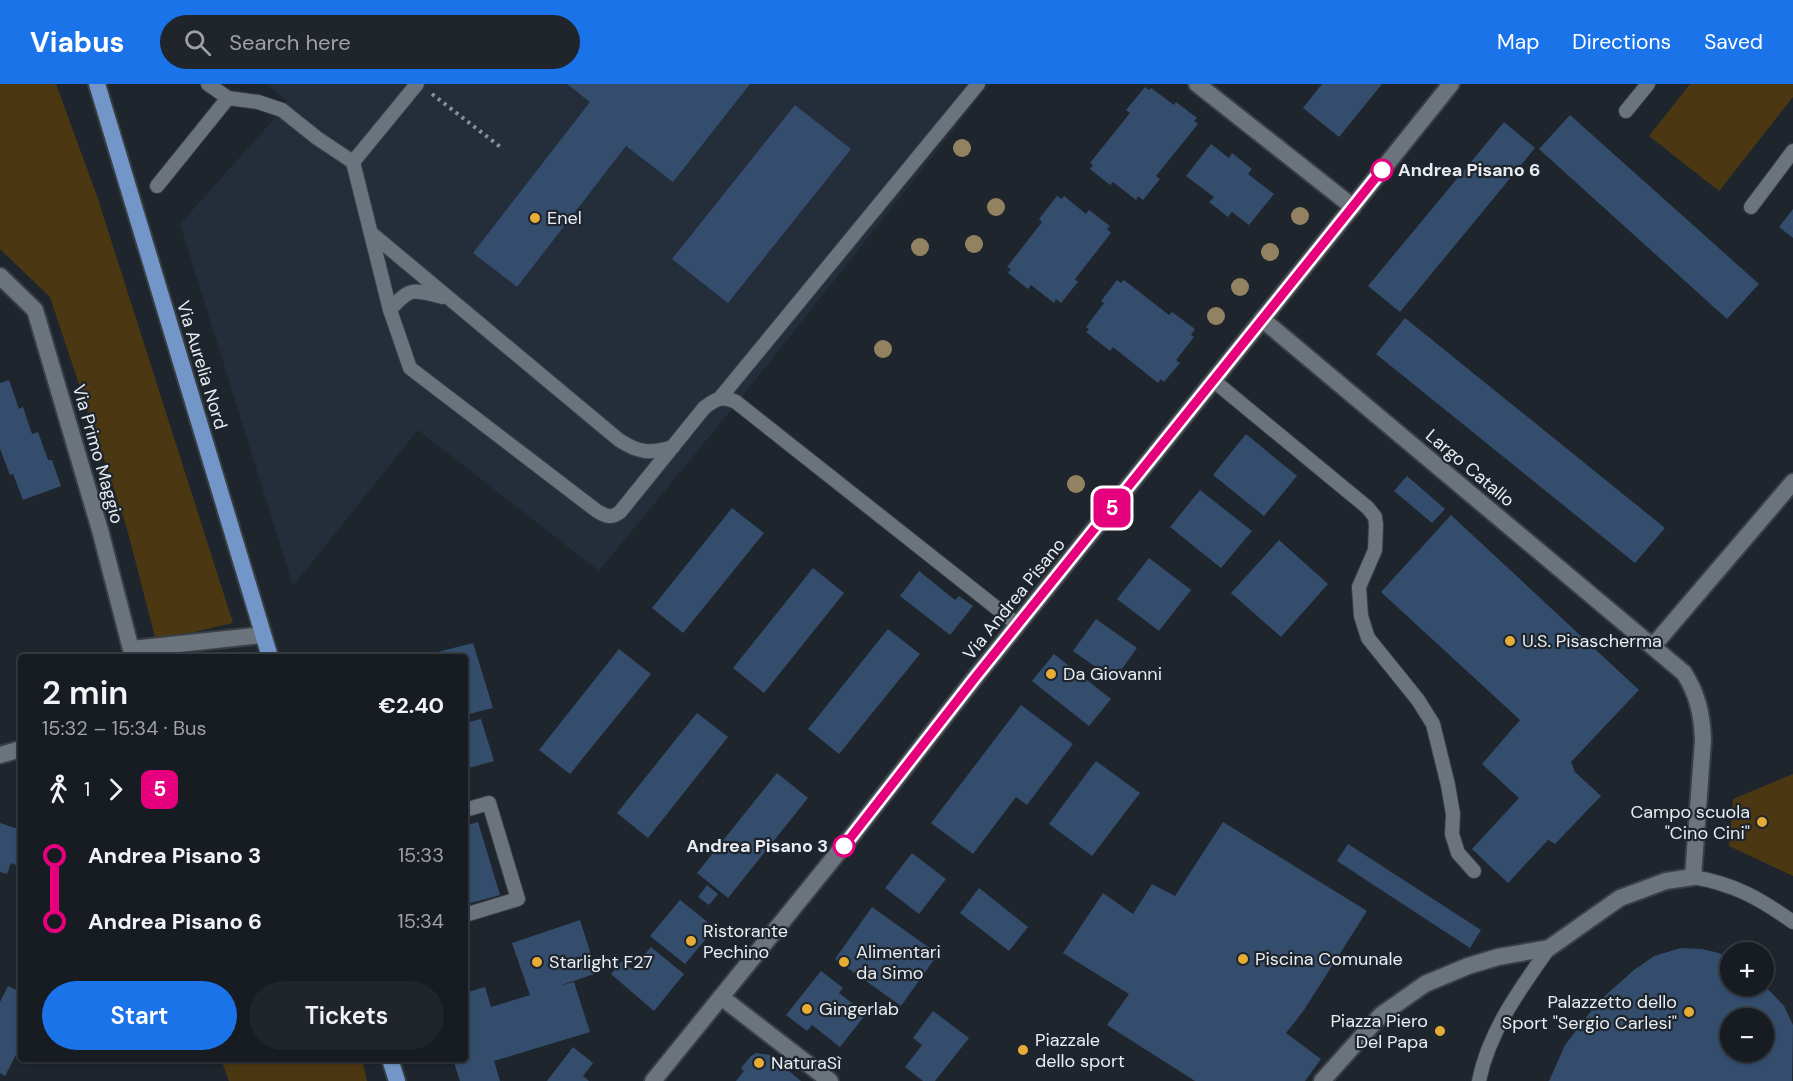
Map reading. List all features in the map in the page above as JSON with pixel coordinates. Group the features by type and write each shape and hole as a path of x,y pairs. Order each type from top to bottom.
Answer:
{"main road":[{"name":"Via Aurelia Nord","path":"97,84 269,654"},
{"path":"391,1062 396,1081"}],"street":[{"path":"1197,84 1353,207"},
{"name":"Via Andrea Pisano","path":"652,1081 854,833 1451,84"},
{"name":"Via Primo Maggio","path":"0,276 35,310 100,530 133,653"},
{"name":"Largo Catallo","path":"1262,319 1684,673 1694,689 1702,721 1703,740 1693,878"},
{"path":"1653,646 1793,482"},
{"path":"133,653 263,635"},
{"path":"0,755 18,750"},
{"path":"1322,1081 1381,1015 1425,984 1498,957 1549,948 1620,898 1666,881 1693,878"},
{"path":"721,997 830,1081"}],"lane":[{"path":"208,84 228,98 258,102 282,110 317,138 354,162 390,310 410,368 607,517 620,512 704,408 720,398 978,84"},
{"path":"1626,111 1648,84"},
{"path":"354,162 423,88"},
{"path":"158,186 228,98"},
{"path":"1751,207 1793,151"},
{"path":"371,233 619,440 634,450 644,452 673,447"},
{"path":"390,310 404,295 418,290 448,298"},
{"path":"1214,381 1368,508 1375,517 1375,550 1359,587 1361,616 1368,638 1418,700 1433,724 1450,795 1453,814 1452,834 1458,853 1474,870"},
{"path":"720,398 728,398 736,402 1018,625"},
{"path":"468,809 489,803 519,899 468,914"},
{"path":"1693,878 1718,881 1734,887 1752,895 1793,922"},
{"path":"1479,1081 1484,1060 1501,1021 1549,948"}],"path":[{"path":"423,88 503,149"}],"shaded area":[{"path":"0,84 56,84 97,196 233,623 156,641 126,525 50,297 0,249"},
{"path":"267,84 990,84 745,393 599,571 418,430 293,586 180,224 282,110 287,101"},
{"path":"1690,84 1793,84 1793,97 1719,191 1649,136"},
{"name":"Campo scuola \"Cino Cini\"","path":"1793,774 1793,876 1729,846 1733,799"},
{"path":"222,1062 363,1062 367,1081 229,1081"}],"building":[{"name":"Enel","path":"567,84 750,84 673,182 626,146 517,287 473,253 590,102"},
{"path":"1322,84 1382,84 1339,137 1303,108"},
{"path":"1145,87 1149,90 1151,88 1174,105 1176,102 1197,118 1194,121 1198,124 1156,176 1160,179 1143,200 1138,196 1136,200 1113,182 1110,185 1090,169 1093,165 1090,163 1130,113 1126,110"},
{"path":"795,105 851,149 728,303 672,259"},
{"path":"1570,115 1759,284 1727,319 1539,149"},
{"path":"1504,122 1535,148 1400,312 1368,286"},
{"path":"1211,144 1229,158 1232,153 1252,169 1248,174 1274,194 1249,225 1232,212 1228,217 1209,202 1214,197 1186,176"},
{"path":"1057,196 1062,199 1064,196 1086,214 1089,210 1110,226 1107,229 1111,233 1075,279 1078,282 1061,303 1056,299 1054,303 1031,285 1028,289 1008,273 1011,269 1007,267 1042,222 1039,219"},
{"path":"1793,209 1793,238 1779,227"},
{"path":"1117,280 1121,283 1124,280 1169,315 1172,312 1195,329 1191,335 1194,337 1176,360 1180,363 1164,382 1161,379 1158,383 1113,347 1110,351 1086,332 1089,329 1086,327 1104,303 1101,301"},
{"path":"1405,318 1665,528 1635,563 1376,354"},
{"path":"9,380 19,409 23,407 32,434 38,432 48,460 52,460 61,486 23,500 0,449 0,383"},
{"path":"1246,434 1297,476 1264,516 1213,475"},
{"path":"1407,476 1445,509 1432,523 1394,491"},
{"path":"1200,490 1252,531 1221,568 1170,527"},
{"path":"732,508 764,533 683,633 652,608"},
{"name":"U.S. Pisascherma","path":"1451,515 1639,690 1571,762 1575,772 1601,796 1555,844 1548,840 1508,883 1472,849 1519,798 1482,764 1520,720 1381,592"},
{"path":"1279,540 1328,584 1281,637 1231,593"},
{"path":"1149,558 1191,590 1159,631 1117,599"},
{"path":"813,568 844,593 764,693 733,668"},
{"path":"919,571 955,600 959,596 973,606 950,635 900,596"},
{"path":"1096,619 1137,648 1114,680 1073,651"},
{"path":"888,629 920,654 839,754 808,729"},
{"path":"473,643 493,708 468,714 468,654 430,654"},
{"path":"619,649 651,674 570,774 539,750"},
{"path":"1054,654 1111,699 1089,726 1032,681"},
{"path":"1021,705 1073,744 1027,805 1016,797 973,854 931,823"},
{"path":"697,713 728,737 648,838 617,813"},
{"path":"481,719 494,761 468,768 468,722"},
{"path":"1096,761 1140,793 1092,856 1049,824"},
{"path":"777,773 808,798 728,898 697,873"},
{"path":"478,822 500,895 468,904 468,825"},
{"name":"Piscina Comunale","path":"1223,822 1367,911 1304,1010 1286,1033 1321,1059 1305,1081 1195,1081 1107,1025 1129,994 1063,953 1103,893 1133,914 1152,884 1175,896"},
{"path":"0,823 18,829 18,866 11,863 7,874 0,872"},
{"path":"1348,844 1481,930 1470,948 1337,861"},
{"path":"912,853 946,879 919,914 885,888"},
{"path":"707,885 718,894 709,905 698,897"},
{"path":"979,888 1028,927 1009,951 960,913"},
{"path":"680,900 715,928 685,964 650,936"},
{"path":"872,907 938,954 901,1006 835,959"},
{"path":"580,920 597,973 559,986 574,982 590,1032 494,1061 500,1081 460,1081 454,1062 468,1062 468,992 485,987 491,1007 530,995 512,943"},
{"path":"651,947 684,974 654,1011 611,974 622,961 632,969"},
{"name":"Palazzetto dello Sport \"Sergio Carlesi\"","path":"1681,948 1702,949 1720,954 1720,996 1774,995 1784,1006 1793,1025 1792,1081 1549,1081 1565,1045 1598,1002 1634,970 1654,956"},
{"path":"821,971 843,988 839,993 866,1014 840,1047 812,1025 807,1031 786,1015"},
{"path":"8,986 18,991 18,1051 5,1076 0,1073 0,1002"},
{"path":"933,1011 969,1038 935,1081 923,1081 905,1067 922,1045 913,1038"},
{"path":"573,1047 593,1063 583,1076 589,1081 547,1081"},
{"path":"756,1053 770,1055 801,1081 736,1081 744,1071 741,1068"}],"bus line":[{"name":"5","path":"844,846 974,679 1382,170"}],"place":[{"name":"Andrea Pisano 6","path":"1382,170"},
{"name":"Enel","path":"535,218"},
{"name":"U.S. Pisascherma","path":"1510,641"},
{"name":"Da Giovanni","path":"1051,674"},
{"name":"Campo scuola \"Cino Cini\"","path":"1762,822"},
{"name":"Andrea Pisano 3","path":"844,846"},
{"name":"Ristorante Pechino","path":"691,941"},
{"name":"Piscina Comunale","path":"1243,959"},
{"name":"Starlight F27","path":"537,962"},
{"name":"Alimentari da Simo","path":"844,962"},
{"name":"Gingerlab","path":"807,1009"},
{"name":"Palazzetto dello Sport \"Sergio Carlesi\"","path":"1689,1012"},
{"name":"Piazza Piero Del Papa","path":"1440,1031"},
{"name":"Piazzale dello sport","path":"1023,1050"},
{"name":"NaturaSì","path":"759,1063"}]}
